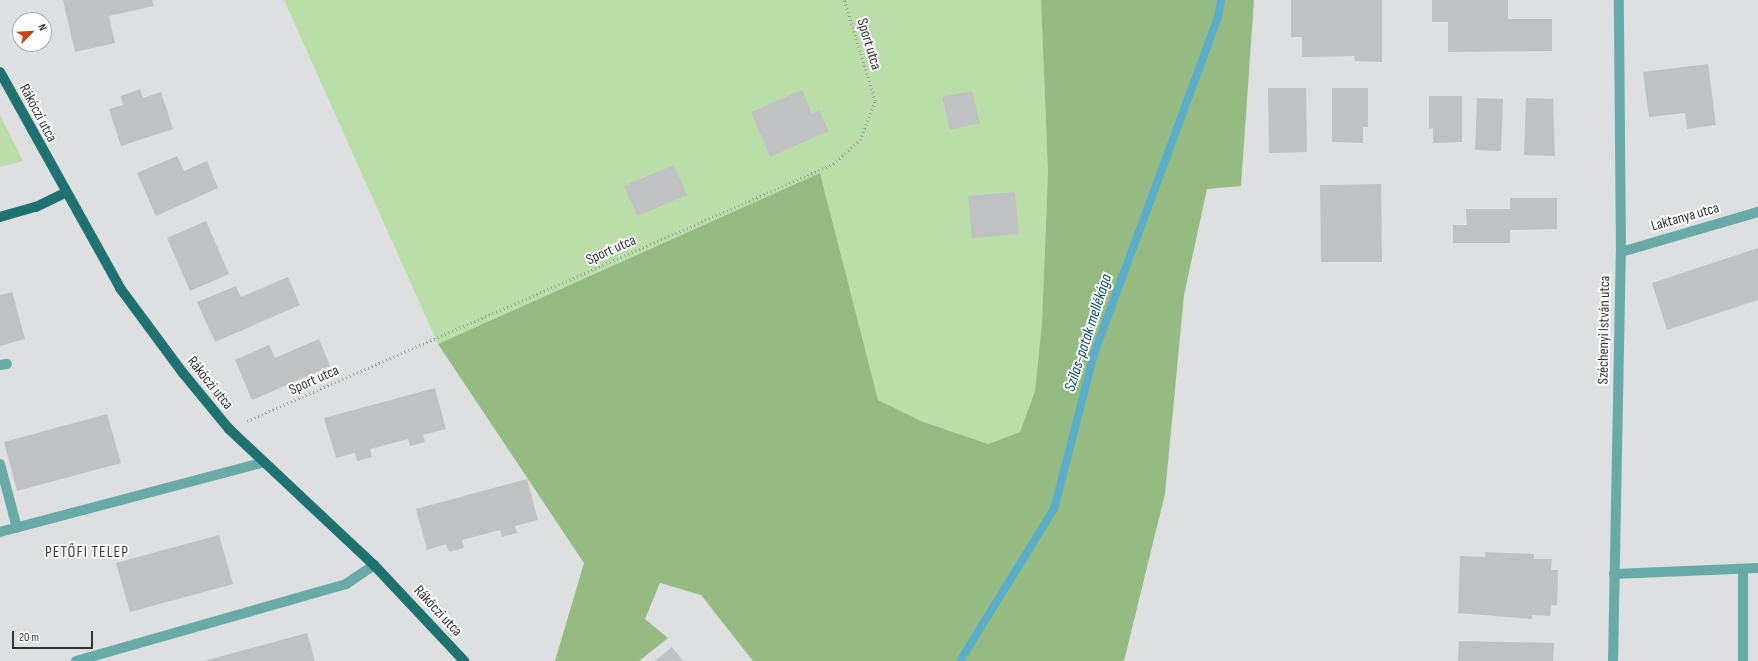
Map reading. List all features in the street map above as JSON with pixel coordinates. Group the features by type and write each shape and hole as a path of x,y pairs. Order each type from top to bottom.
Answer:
{"main road":[{"name":"Rákóczi utca","path":"0,72 65,193 120,288 229,429 262,463 374,565 464,661"},
{"path":"0,217 36,207 65,193"}],"street":[{"name":"Széchenyi István utca","path":"1613,661 1621,252 1619,0"},
{"name":"Laktanya utca","path":"1621,252 1758,212"},
{"path":"0,532 262,463"},
{"path":"0,464 17,528"},
{"path":"76,661 346,584 374,565"},
{"path":"1743,568 1743,661"},
{"path":"1614,574 1758,568"}],"path":[{"name":"Sport utca","path":"229,429 833,164 860,140 875,101 844,0"}],"green space":[{"path":"284,0 1041,0 1048,173 1042,322 1035,391 1020,432 988,444 921,421 878,400 820,173 438,344"},
{"path":"1041,0 1254,0 1241,186 1207,189 1184,295 1165,494 1124,661 753,661 701,595 660,583 645,619 668,638 639,661 555,661 584,563 438,344 820,173 878,400 921,421 988,444 1020,432 1035,391 1042,322 1048,173"},
{"path":"0,115 23,161 0,167"}],"building":[{"path":"63,0 152,0 154,6 109,16 115,43 75,52"},
{"path":"1291,0 1382,0 1382,62 1355,61 1354,56 1302,57 1302,37 1291,37"},
{"path":"1432,0 1508,0 1508,19 1552,19 1552,51 1448,52 1448,22 1432,22"},
{"path":"1708,64 1716,125 1687,129 1685,113 1649,117 1643,72"},
{"path":"1268,88 1306,88 1307,152 1269,153"},
{"path":"1332,88 1368,88 1368,127 1363,127 1363,143 1332,142"},
{"path":"140,89 143,98 161,92 173,129 121,146 109,109 123,105 121,96"},
{"path":"802,90 812,114 819,110 829,131 770,157 751,112"},
{"path":"972,91 980,123 950,130 942,97"},
{"path":"1429,96 1462,96 1462,142 1433,143 1433,128 1429,129"},
{"path":"1477,98 1503,99 1501,151 1475,150"},
{"path":"1526,98 1553,99 1555,156 1524,155"},
{"path":"177,156 184,171 207,161 218,188 156,216 137,173"},
{"path":"674,165 687,195 637,216 624,186"},
{"path":"1381,184 1382,262 1321,262 1320,185"},
{"path":"1015,192 1019,234 972,238 968,196"},
{"path":"1510,198 1557,198 1557,229 1510,230 1510,243 1453,243 1453,225 1467,225 1466,209 1510,209"},
{"path":"206,221 229,274 190,291 167,238"},
{"path":"1758,248 1758,300 1667,330 1652,283"},
{"path":"288,277 300,305 215,342 197,302 236,286 241,297"},
{"path":"12,292 25,339 0,346 0,295"},
{"path":"319,339 330,366 252,400 235,360 269,345 275,358"},
{"path":"435,388 446,429 423,435 425,442 410,446 408,439 370,449 372,457 357,461 355,453 336,458 324,418"},
{"path":"107,414 121,463 17,491 4,442"},
{"path":"527,479 538,520 515,526 517,533 502,537 500,530 462,540 464,548 449,552 446,544 427,550 416,509"},
{"path":"219,535 233,584 130,612 116,563"},
{"path":"1485,552 1534,554 1534,559 1552,559 1551,570 1558,570 1557,605 1551,605 1550,616 1532,615 1532,619 1458,613 1460,556 1485,557"},
{"path":"307,633 315,661 204,661"},
{"path":"1459,641 1554,643 1553,661 1458,661"},
{"path":"672,647 683,661 655,661"}],"waterway":[{"name":"Szilas-patak mellékága","path":"960,661 1054,509 1094,354 1218,17 1221,0"}],"district":[{"name":"PETŐFI TELEP","path":"87,553"}]}
